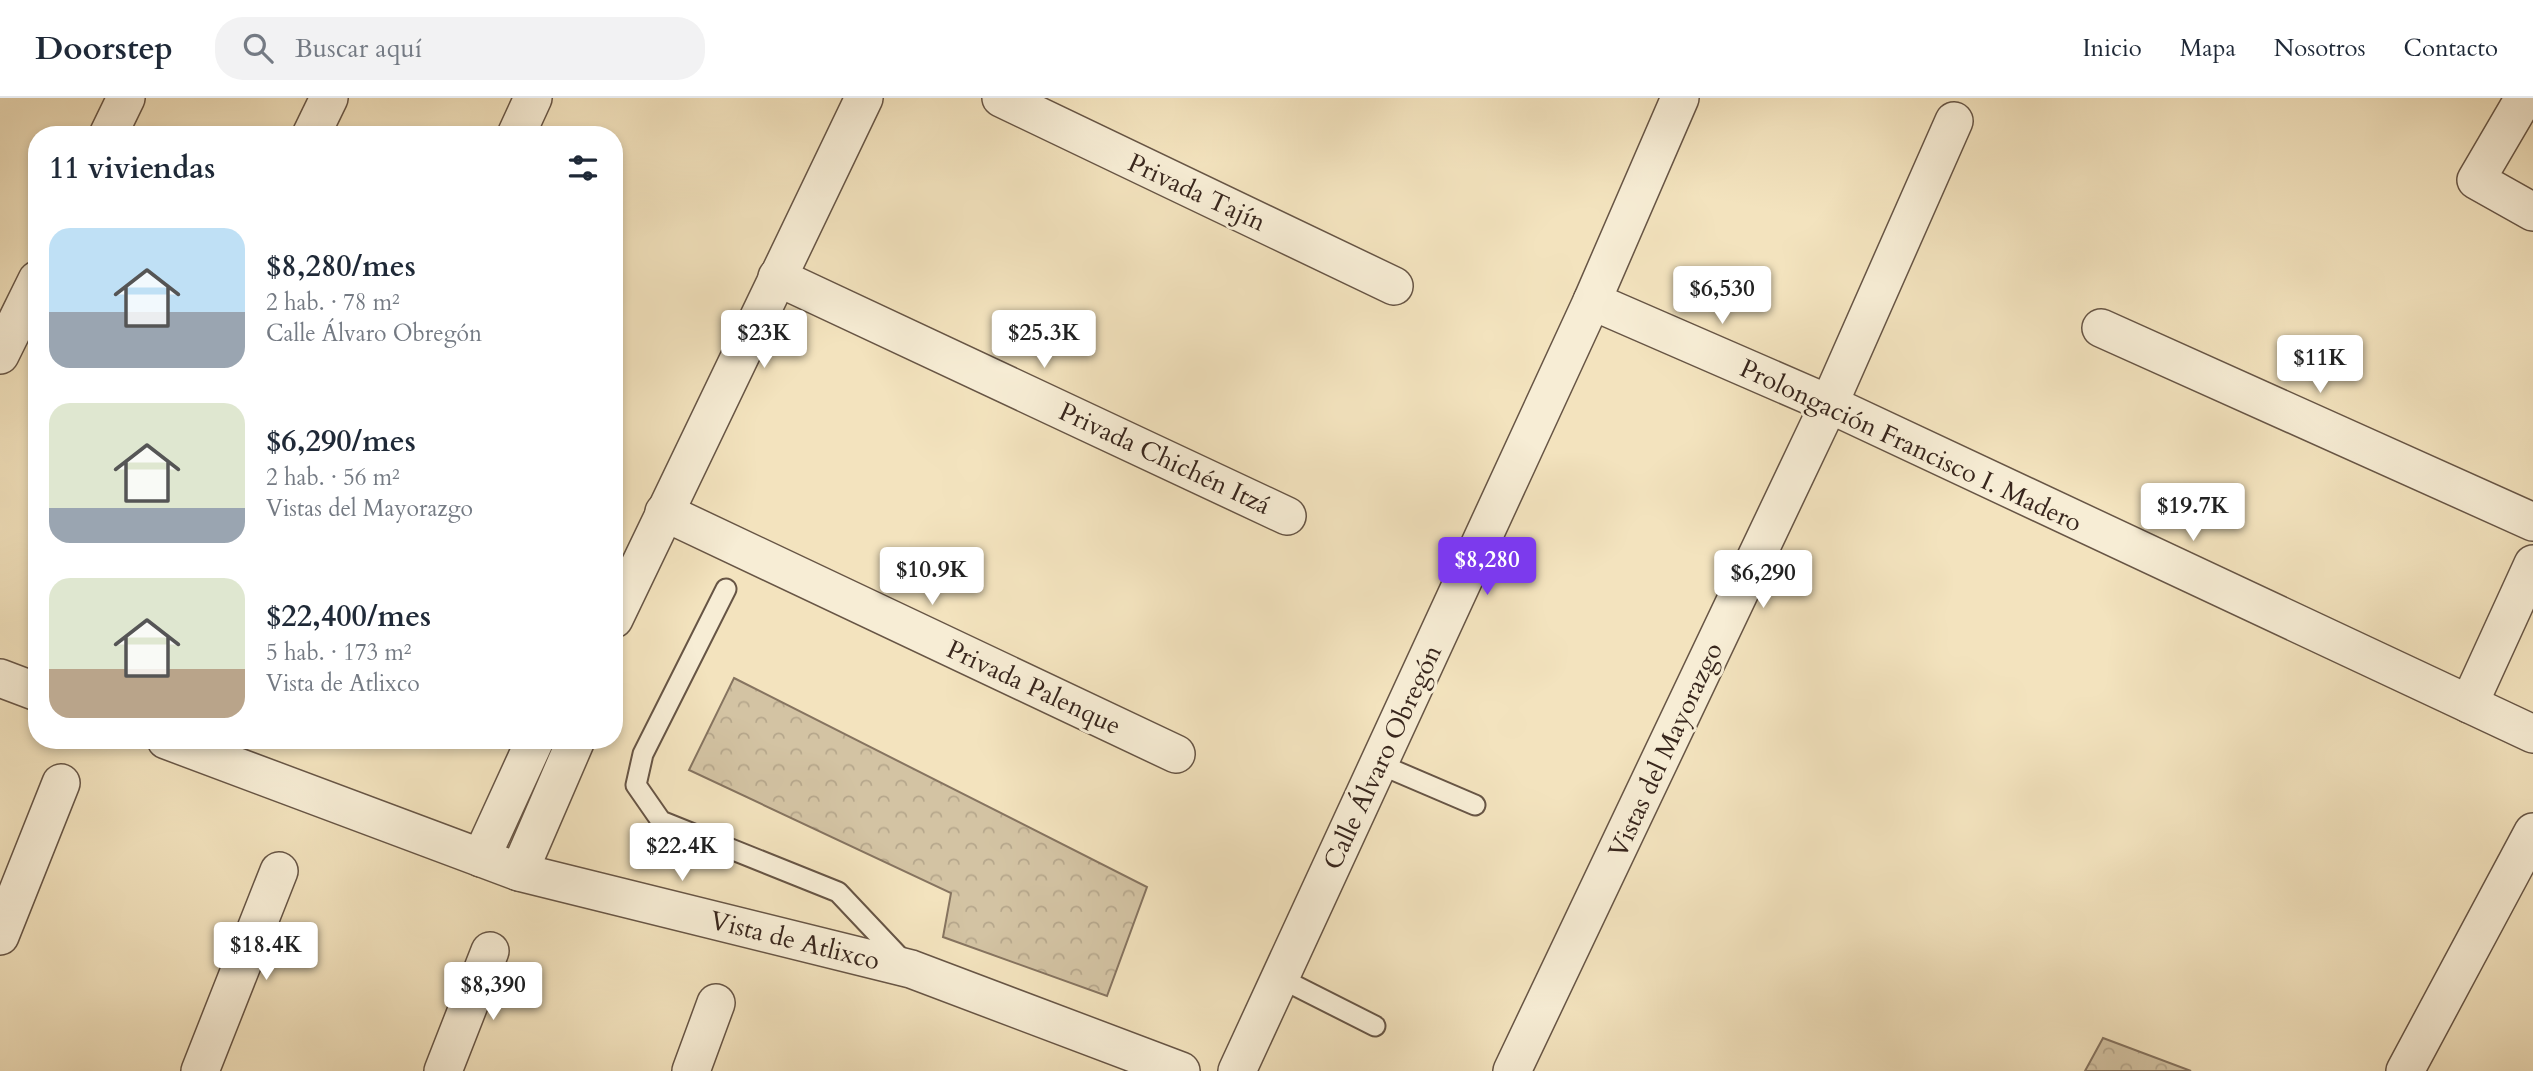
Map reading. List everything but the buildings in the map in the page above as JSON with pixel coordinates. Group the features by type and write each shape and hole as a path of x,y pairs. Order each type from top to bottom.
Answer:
{"street":[{"path":"112,126 126,98"},
{"path":"315,126 329,98"},
{"path":"520,126 533,98"},
{"path":"623,600 864,98"},
{"name":"Privada Tajín","path":"1000,98 1394,286"},
{"name":"Calle Álvaro Obregón","path":"1237,1071 1592,301 1680,98"},
{"path":"2524,98 2476,180 2533,212"},
{"name":"Vistas del Mayorazgo","path":"1512,1071 1829,404 1954,121"},
{"name":"Privada Chichén Itzá","path":"777,277 1287,516"},
{"path":"0,355 28,298"},
{"name":"Prolongación Francisco I. Madero","path":"1592,301 1829,404 2533,734"},
{"path":"2101,328 2533,522"},
{"name":"Privada Palenque","path":"664,512 1176,754"},
{"path":"2469,704 2533,564"},
{"path":"0,678 28,689"},
{"path":"481,858 532,749"},
{"path":"519,872 572,749"},
{"name":"Vista de Atlixco","path":"226,751 519,872 911,969 1181,1071"},
{"path":"0,936 61,783"},
{"path":"2405,1071 2533,832"},
{"path":"200,1071 278,871"},
{"path":"443,1071 490,951"},
{"path":"691,1071 716,1003"}],"lane":[{"path":"726,589 643,754 636,785 661,821 838,892 911,969"},
{"path":"1379,764 1475,805"},
{"path":"1280,978 1376,1026"}],"green space":[{"path":"734,678 1147,887 1107,996 943,937 951,893 689,770"},
{"path":"2103,1038 2191,1071 2085,1071"}]}
